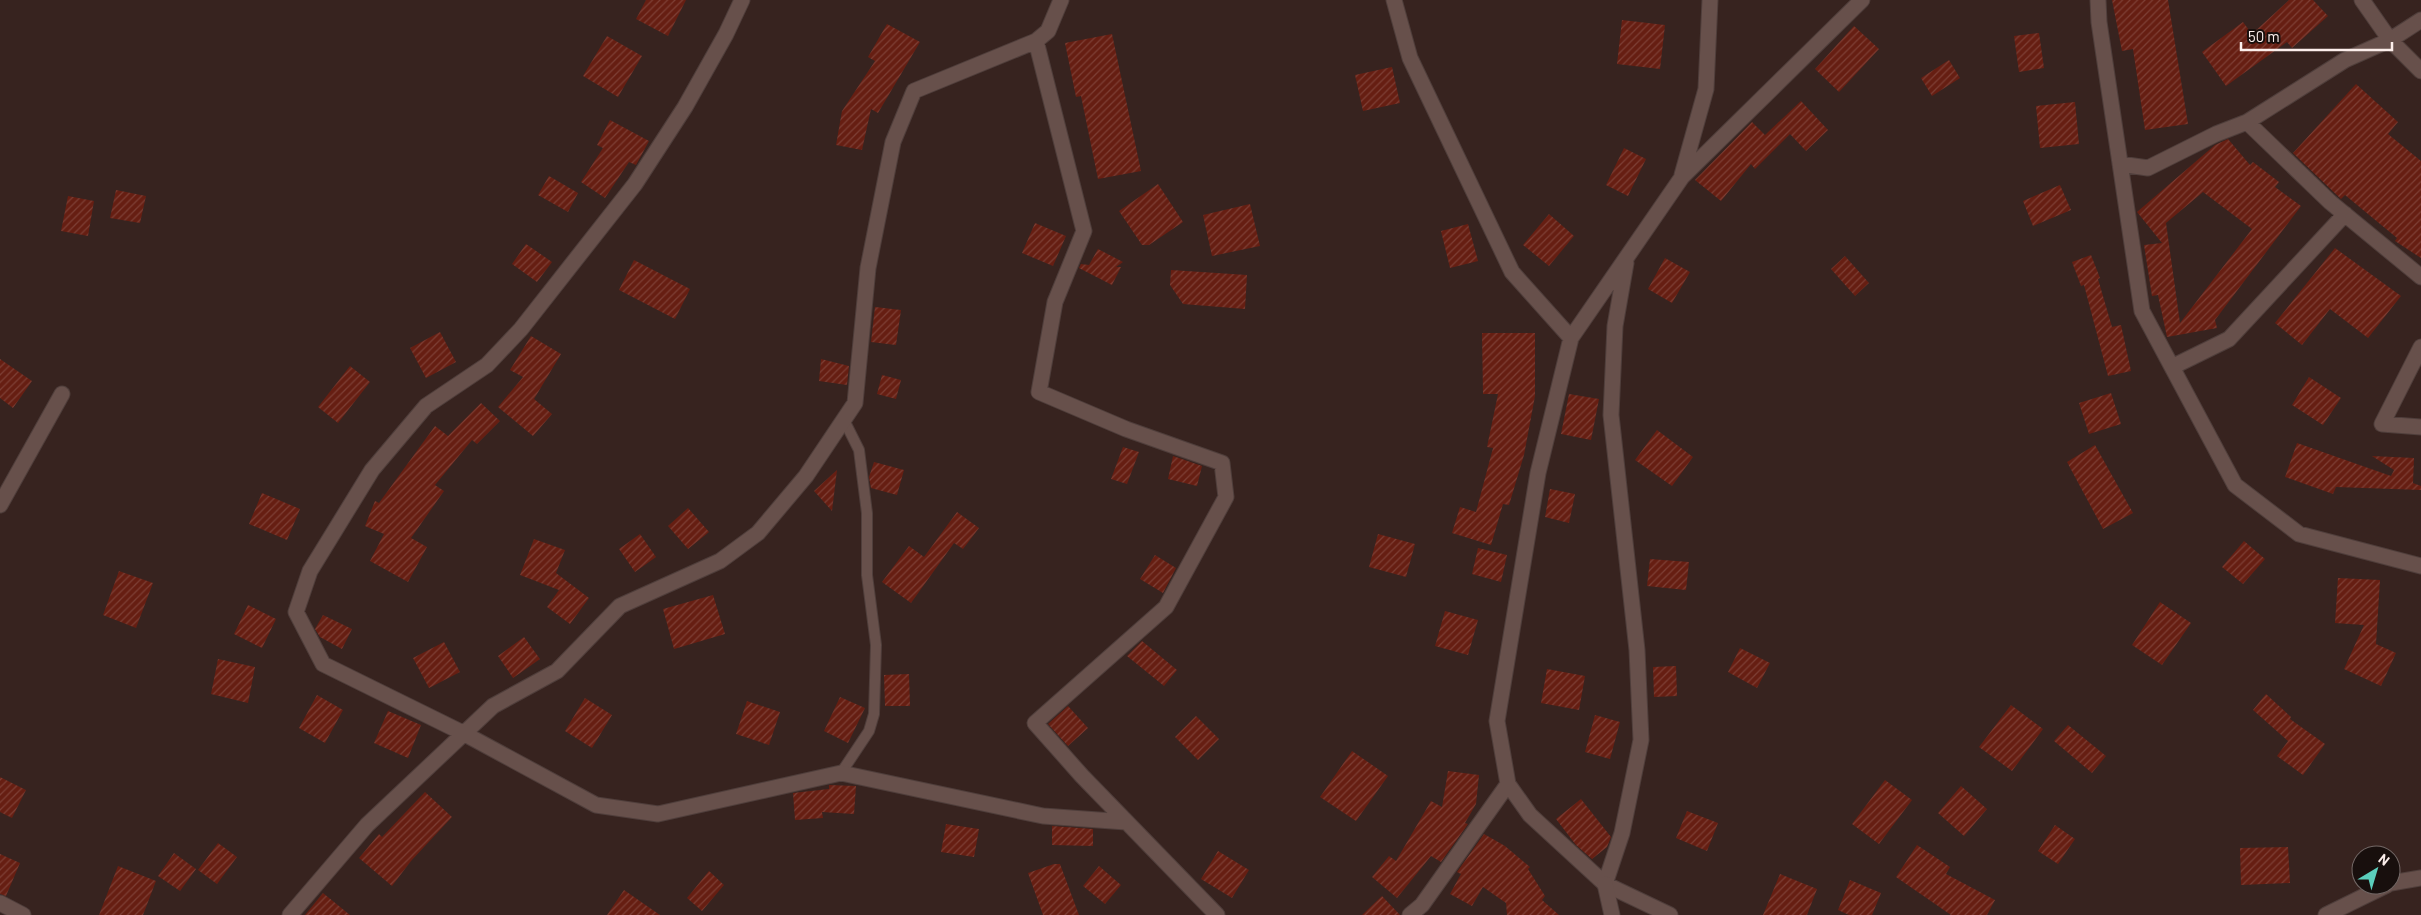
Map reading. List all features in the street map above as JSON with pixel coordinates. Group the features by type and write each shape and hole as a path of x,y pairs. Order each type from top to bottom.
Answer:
{"street":[{"path":"742,0 726,34 685,107 635,184 521,328 487,365 426,406 378,463 310,571 296,612 323,664 464,733 596,805 658,814 841,773 1043,816 1126,822"},
{"path":"290,915 367,825 493,706 557,671 620,606 720,561 758,533 806,476 855,403 868,268 893,142 914,91 1036,41 1048,31 1061,0"},
{"path":"1394,0 1410,58 1512,272 1571,338"},
{"path":"1682,177 1706,89 1710,0"},
{"path":"1670,915 1604,884 1530,816 1508,784 1497,721 1538,473 1571,338 1627,256 1682,177 1862,0"},
{"path":"2098,0 2099,22 2142,311 2234,486 2299,534 2421,566"},
{"path":"2362,0 2390,40 2421,71"},
{"path":"2120,164 2148,168 2216,134 2247,122 2345,60 2390,40 2421,20"},
{"path":"1036,41 1084,231 1055,302 1039,392 1126,429 1222,463 1226,497 1166,607 1035,723 1082,776 1217,915"},
{"path":"2247,122 2344,214 2421,277"},
{"path":"2172,367 2229,339 2344,214"},
{"path":"1612,915 1604,884 1622,833 1641,740 1637,650 1611,415 1615,326 1627,256"},
{"path":"2421,347 2382,424 2421,427"},
{"path":"0,505 62,394"},
{"path":"1410,915 1422,905 1508,784"},
{"path":"2401,881 2421,878"},
{"path":"2326,915 2367,895"},
{"path":"0,903 23,915"}],"lane":[{"path":"841,773 869,731 874,714 876,645 867,575 867,514 859,450 844,420"}],"building":[{"path":"646,0 686,0 668,36 636,19"},
{"path":"2112,0 2168,0 2188,124 2145,130 2133,49 2122,51"},
{"path":"2289,0 2313,0 2328,16 2292,48 2287,42 2226,86 2202,52 2243,22 2252,34"},
{"path":"1622,20 1665,25 1660,69 1617,64"},
{"path":"887,24 920,42 878,113 871,109 862,150 836,145 842,111 875,61 868,57"},
{"path":"1854,26 1879,49 1839,92 1815,69"},
{"path":"2039,33 2044,68 2019,72 2014,36"},
{"path":"1112,34 1141,171 1098,179 1081,96 1076,97 1065,43"},
{"path":"607,36 642,56 618,97 583,76"},
{"path":"1949,60 1960,78 1932,96 1921,78"},
{"path":"1392,67 1400,103 1363,111 1355,75"},
{"path":"2356,84 2398,122 2388,134 2421,161 2421,258 2395,241 2397,238 2345,195 2341,199 2293,153"},
{"path":"1801,101 1828,130 1806,151 1790,134 1755,169 1751,164 1721,201 1695,180 1752,122 1765,135"},
{"path":"2075,102 2079,144 2040,148 2036,106"},
{"path":"610,120 649,141 636,165 629,162 605,198 581,182 603,148 597,145"},
{"path":"2228,139 2250,165 2253,162 2279,182 2275,187 2301,206 2215,320 2217,328 2167,337 2158,295 2152,296 2144,245 2162,243 2137,212 2215,145","holes":["2203,192 2252,229 2180,323 2166,223"]},
{"path":"1624,148 1646,159 1628,196 1606,185"},
{"path":"549,176 578,193 568,212 538,195"},
{"path":"1158,184 1183,222 1149,245 1142,245 1119,211"},
{"path":"2060,185 2071,210 2033,226 2023,201"},
{"path":"116,190 146,196 140,223 110,218"},
{"path":"68,196 94,201 88,236 61,231"},
{"path":"1250,204 1260,246 1212,256 1203,215"},
{"path":"1549,214 1574,236 1549,266 1523,245"},
{"path":"1035,223 1066,236 1053,266 1022,253"},
{"path":"1468,224 1478,261 1450,268 1441,231"},
{"path":"526,244 552,262 537,282 512,264"},
{"path":"2335,248 2401,296 2368,338 2330,309 2302,345 2275,323"},
{"path":"1098,249 1123,262 1116,267 1121,267 1112,285 1079,268 1081,264 1089,265"},
{"path":"2091,255 2100,278 2098,279 2112,327 2121,325 2131,371 2108,376 2084,285 2081,286 2072,262"},
{"path":"1845,256 1869,283 1855,296 1831,269"},
{"path":"1665,258 1690,272 1672,303 1648,289"},
{"path":"634,260 690,289 675,319 619,290"},
{"path":"1171,270 1247,275 1245,309 1183,304 1170,285"},
{"path":"875,307 901,310 896,345 871,342"},
{"path":"440,332 456,362 426,378 410,348"},
{"path":"1482,333 1535,333 1535,396 1524,455 1509,505 1503,504 1491,545 1452,533 1460,507 1476,512 1493,448 1487,447 1498,394 1483,394"},
{"path":"531,336 561,354 534,399 552,414 533,436 498,407 523,377 510,370"},
{"path":"0,359 32,381 13,408 0,398"},
{"path":"821,359 849,366 847,385 819,381"},
{"path":"350,366 370,382 338,423 318,407"},
{"path":"882,375 901,380 896,399 877,394"},
{"path":"2309,377 2341,398 2323,425 2292,405"},
{"path":"2111,393 2121,424 2089,434 2079,403"},
{"path":"1569,394 1599,399 1591,440 1561,434"},
{"path":"481,403 500,421 477,444 472,440 435,485 444,491 411,538 427,547 408,582 370,561 384,534 365,526 375,501 379,503 435,426 448,436"},
{"path":"1657,430 1693,457 1672,486 1635,460"},
{"path":"2297,443 2391,476 2394,470 2372,456 2414,458 2413,483 2421,486 2421,490 2336,487 2333,494 2285,477"},
{"path":"2095,445 2133,513 2103,529 2067,462"},
{"path":"1123,447 1139,452 1127,484 1111,479"},
{"path":"1173,456 1202,466 1197,486 1168,479"},
{"path":"874,462 904,470 897,495 871,488 869,477"},
{"path":"837,470 832,511 814,491"},
{"path":"1550,489 1575,494 1569,523 1545,517"},
{"path":"262,493 300,509 287,540 249,524"},
{"path":"688,508 709,532 688,549 668,526"},
{"path":"957,512 979,528 963,549 954,543 911,603 882,582 909,546 924,557"},
{"path":"640,534 656,557 635,572 619,549"},
{"path":"1378,534 1415,544 1406,577 1369,567"},
{"path":"534,539 565,550 556,573 589,598 570,624 547,607 559,590 520,575"},
{"path":"2244,541 2265,559 2243,584 2222,567"},
{"path":"1478,548 1507,555 1501,582 1472,574"},
{"path":"1155,555 1176,568 1163,593 1140,579"},
{"path":"1650,559 1689,562 1686,590 1647,586"},
{"path":"119,571 153,583 136,628 103,615"},
{"path":"2338,578 2380,580 2376,644 2396,653 2381,686 2344,669 2364,625 2335,623"},
{"path":"713,595 725,634 674,649 663,609"},
{"path":"2160,602 2191,623 2162,665 2132,645"},
{"path":"248,605 276,619 262,648 234,634"},
{"path":"1445,611 1478,620 1468,655 1435,646"},
{"path":"323,615 352,629 342,649 320,637 315,629"},
{"path":"524,637 540,659 513,678 498,656"},
{"path":"1142,641 1177,670 1164,686 1127,656"},
{"path":"444,642 460,672 429,688 413,658"},
{"path":"1740,648 1770,663 1757,688 1728,672"},
{"path":"218,659 255,667 248,703 211,694"},
{"path":"1676,666 1677,696 1654,697 1653,667"},
{"path":"1547,669 1585,676 1579,710 1541,703"},
{"path":"909,674 910,706 885,706 884,675"},
{"path":"2266,694 2291,717 2290,719 2325,744 2303,775 2277,756 2288,741 2253,710"},
{"path":"317,695 343,710 325,743 299,728"},
{"path":"840,697 865,708 848,743 824,731"},
{"path":"585,698 612,715 592,748 565,731"},
{"path":"747,701 780,712 769,745 736,734"},
{"path":"2011,705 2043,729 2012,771 1979,747"},
{"path":"1068,706 1088,728 1068,746 1048,724"},
{"path":"388,711 421,725 408,758 374,743"},
{"path":"1595,715 1620,722 1610,759 1585,752"},
{"path":"1196,716 1219,739 1198,760 1175,737"},
{"path":"2068,725 2106,756 2092,773 2054,741"},
{"path":"1352,751 1388,776 1356,821 1320,797"},
{"path":"1448,771 1479,775 1476,804 1465,823 1468,824 1441,862 1431,856 1397,898 1372,877 1389,856 1396,861 1431,801 1442,807"},
{"path":"0,777 26,790 12,818 0,812"},
{"path":"1885,780 1912,800 1879,844 1852,824"},
{"path":"829,785 856,786 854,814 822,812 823,818 795,820 793,793 829,789"},
{"path":"1961,786 1987,809 1964,836 1938,813"},
{"path":"425,792 452,817 411,861 392,886 359,858 379,834 382,837"},
{"path":"1581,799 1611,837 1607,847 1592,859 1576,845 1556,819"},
{"path":"1687,811 1718,823 1707,851 1676,838"},
{"path":"946,824 979,829 974,857 941,852"},
{"path":"2055,825 2075,839 2058,864 2038,851"},
{"path":"1052,826 1093,829 1093,846 1052,845"},
{"path":"1484,834 1505,846 1530,867 1528,869 1545,896 1542,900 1559,915 1507,915 1506,903 1483,887 1472,906 1450,894 1461,874 1457,872"},
{"path":"218,843 237,857 217,884 198,870"},
{"path":"1917,845 1950,867 1946,874 1995,900 1987,915 1951,915 1896,877"},
{"path":"2288,847 2290,883 2241,885 2240,848"},
{"path":"1218,851 1249,870 1232,898 1201,879"},
{"path":"174,853 196,869 180,891 158,876"},
{"path":"0,854 20,863 6,896 0,894"},
{"path":"1054,864 1060,864 1079,915 1043,915 1028,873"},
{"path":"118,866 156,881 143,915 99,915"},
{"path":"1099,866 1121,885 1105,904 1083,886"},
{"path":"709,871 724,885 702,911 687,898"},
{"path":"1780,874 1817,889 1807,915 1763,915"},
{"path":"1850,880 1881,893 1872,915 1849,915 1838,910"},
{"path":"624,890 660,915 607,915"},
{"path":"323,893 350,915 305,915"},
{"path":"1382,896 1400,915 1362,915"}]}
